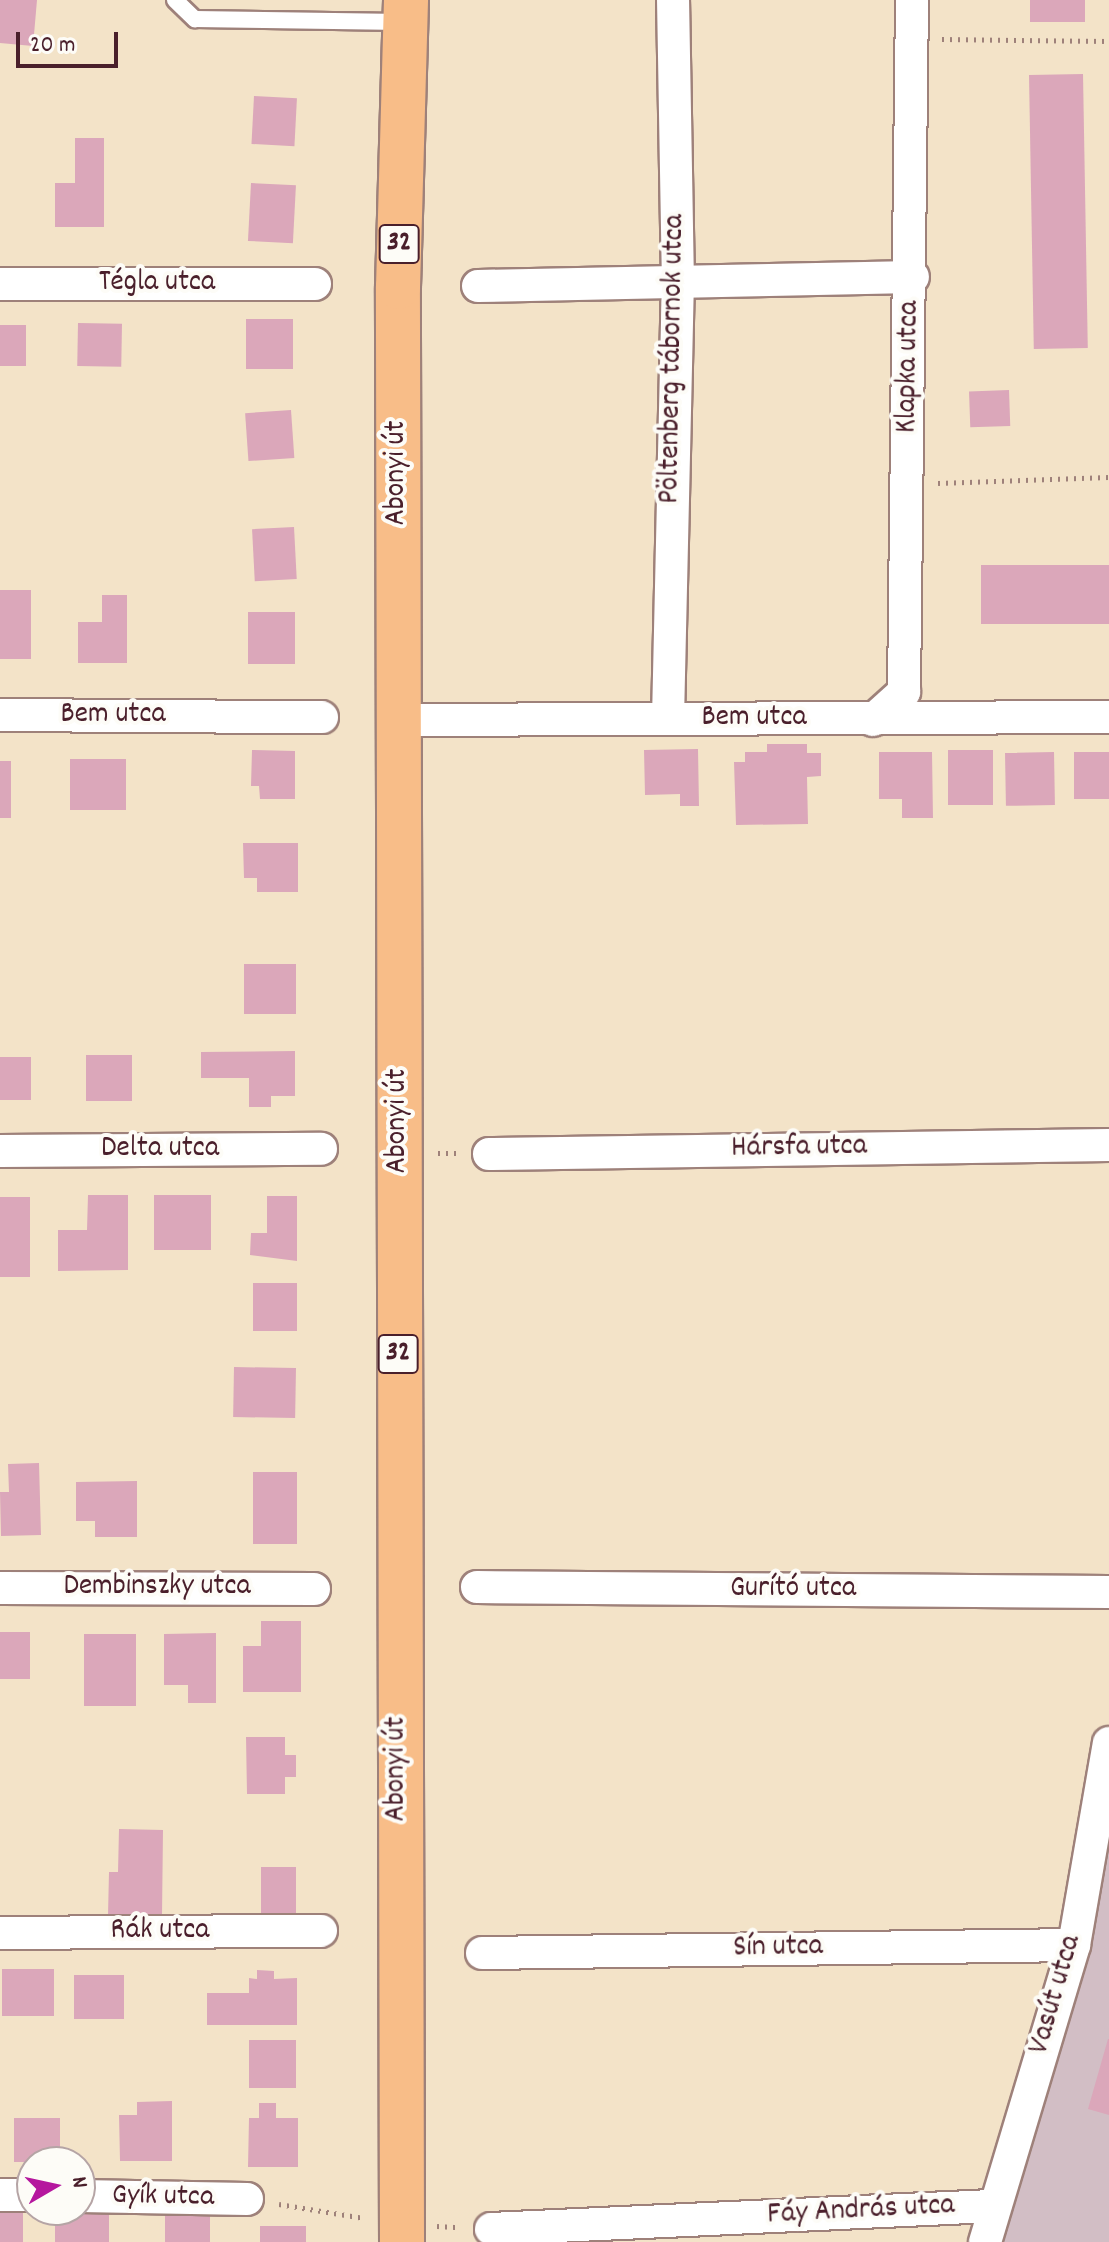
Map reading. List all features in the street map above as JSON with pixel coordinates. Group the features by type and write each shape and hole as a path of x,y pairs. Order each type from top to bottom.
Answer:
{"main road":[{"name":"Abonyi út","path":"402,2242 398,287 406,11"}],"street":[{"name":"Pöltenberg tábornok utca","path":"668,719 678,285 673,0"},
{"name":"Klapka utca","path":"873,720 904,692 913,277 912,0"},
{"path":"478,286 678,285 913,277"},
{"name":"Tégla utca","path":"0,284 315,284"},
{"name":"Bem utca","path":"0,715 322,717"},
{"name":"Bem utca","path":"400,720 1109,717"},
{"name":"Hársfa utca","path":"489,1154 1109,1145"},
{"name":"Delta utca","path":"0,1151 321,1149"},
{"name":"Gurító utca","path":"477,1587 1109,1592"},
{"name":"Dembinszky utca","path":"0,1588 314,1589"},
{"name":"Vasút utca","path":"985,2242 992,2206 1074,1945 1109,1743"},
{"name":"Rák utca","path":"0,1933 321,1931"},
{"name":"Sín utca","path":"482,1953 1074,1945"},
{"name":"Gyík utca","path":"96,2196 247,2199"},
{"name":"Fáy András utca","path":"491,2229 992,2206"}],"lane":[{"path":"175,0 195,19 406,11"}],"path":[{"path":"913,39 1109,41"},
{"path":"907,484 1109,477"}],"shaded area":[{"path":"1109,1741 1109,2242 1000,2242"}],"building":[{"path":"0,0 37,0 33,46 0,43"},
{"path":"1030,0 1085,0 1085,22 1030,22"},
{"path":"1083,74 1088,348 1034,349 1029,75"},
{"path":"254,96 297,98 294,146 251,144"},
{"path":"75,138 104,138 104,227 55,227 55,183 75,183"},
{"path":"251,183 296,185 293,243 248,241"},
{"path":"246,319 293,319 293,369 246,369"},
{"path":"78,323 122,324 121,367 77,366"},
{"path":"0,325 26,325 26,366 0,366"},
{"path":"1009,390 1010,426 970,427 969,391"},
{"path":"291,410 294,458 248,461 245,413"},
{"path":"294,527 297,579 255,581 252,529"},
{"path":"981,565 1109,565 1109,624 981,624"},
{"path":"0,590 31,590 31,659 0,659"},
{"path":"102,595 127,595 127,663 78,663 78,622 102,622"},
{"path":"248,612 295,612 295,664 248,664"},
{"path":"767,744 807,744 807,753 821,753 821,776 807,777 808,824 736,825 734,762 745,762 745,752 767,752"},
{"path":"698,749 699,806 680,806 680,794 645,795 644,750"},
{"path":"252,750 295,751 295,799 260,799 259,786 251,786"},
{"path":"948,750 993,750 993,805 948,805"},
{"path":"879,752 932,752 933,818 902,818 902,799 879,799"},
{"path":"1054,752 1055,805 1006,806 1005,753"},
{"path":"1074,752 1109,752 1109,799 1074,799"},
{"path":"70,759 126,759 126,810 70,810"},
{"path":"0,761 11,761 11,818 0,818"},
{"path":"243,843 298,843 298,892 257,892 257,878 244,878"},
{"path":"244,964 296,964 296,1014 244,1014"},
{"path":"295,1051 295,1096 271,1096 271,1107 249,1107 249,1078 201,1078 201,1052"},
{"path":"86,1055 132,1055 132,1101 86,1101"},
{"path":"0,1057 31,1057 31,1100 0,1100"},
{"path":"88,1195 128,1195 128,1270 58,1271 58,1230 87,1230"},
{"path":"154,1195 211,1195 211,1250 154,1250"},
{"path":"267,1196 297,1196 297,1261 250,1255 251,1233 267,1233"},
{"path":"0,1197 30,1197 30,1277 0,1277"},
{"path":"253,1283 297,1283 297,1331 253,1331"},
{"path":"234,1367 296,1368 295,1418 233,1417"},
{"path":"39,1463 41,1535 1,1536 0,1492 9,1492 8,1464"},
{"path":"253,1472 297,1472 297,1544 253,1544"},
{"path":"137,1481 137,1537 95,1537 95,1521 76,1521 76,1482"},
{"path":"261,1621 301,1621 301,1692 243,1692 243,1646 261,1646"},
{"path":"0,1632 30,1632 30,1679 0,1679"},
{"path":"216,1633 216,1703 188,1703 188,1685 164,1685 164,1634"},
{"path":"84,1634 136,1634 136,1706 84,1706"},
{"path":"246,1737 285,1737 285,1755 296,1755 296,1777 285,1777 285,1794 247,1794"},
{"path":"119,1829 163,1830 162,1916 108,1915 109,1872 118,1872"},
{"path":"261,1867 296,1867 296,1920 261,1920"},
{"path":"2,1969 54,1969 54,2016 2,2016"},
{"path":"257,1970 274,1971 274,1979 297,1978 297,2025 207,2025 207,1993 249,1993 249,1978 257,1979"},
{"path":"74,1975 124,1975 124,2019 74,2019"},
{"path":"1109,2039 1109,2115 1088,2109"},
{"path":"249,2040 296,2040 296,2088 249,2088"},
{"path":"172,2101 172,2161 120,2161 119,2115 137,2115 137,2102"},
{"path":"259,2103 276,2103 276,2118 298,2118 298,2167 248,2167 249,2118 259,2118"},
{"path":"14,2118 60,2118 60,2146 16,2146 14,2162"},
{"path":"0,2211 16,2211 16,2226 23,2226 23,2242 0,2242"},
{"path":"96,2211 109,2211 109,2242 55,2242 55,2226 96,2226"},
{"path":"165,2212 210,2212 210,2242 165,2242"},
{"path":"260,2226 306,2226 306,2242 260,2242"}]}
